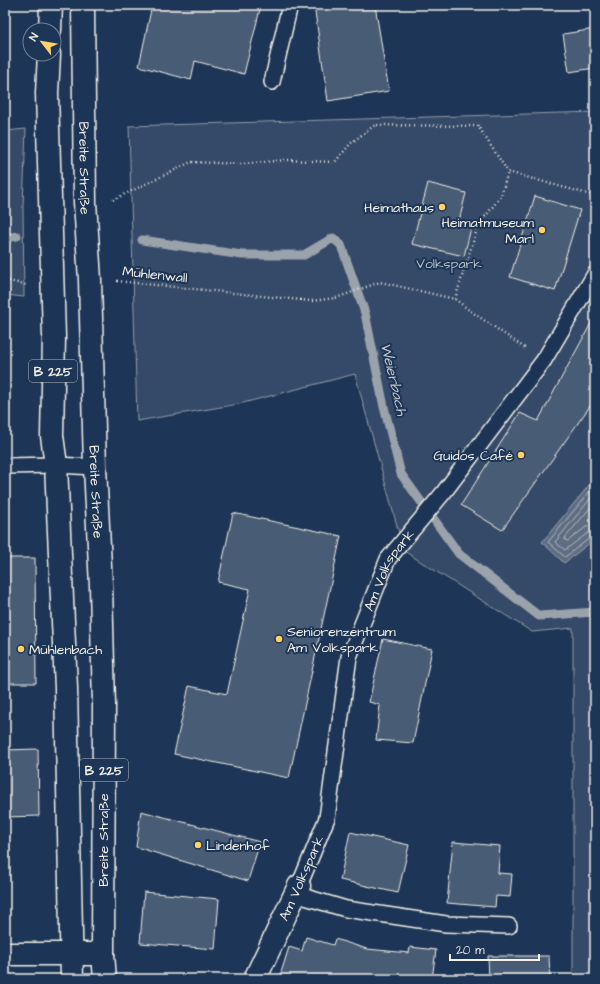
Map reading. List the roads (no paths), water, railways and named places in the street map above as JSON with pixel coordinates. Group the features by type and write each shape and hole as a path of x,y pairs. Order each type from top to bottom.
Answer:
{"main road":[{"path":"50,22 51,5"},
{"name":"Breite Straße","path":"83,5 85,202 90,288 104,705 103,954 105,979"},
{"name":"B 225","path":"49,62 47,93 54,337 52,436 56,465 66,688 72,979"},
{"name":"Am Volkspark","path":"255,979 297,890"},
{"path":"5,954 103,954"}],"lane":[{"path":"272,82 290,5"},
{"name":"Am Volkspark","path":"297,890 327,818 349,657 388,559 444,492 544,360 595,274"},
{"path":"5,466 56,465 95,467"},
{"path":"297,890 346,909 446,924 510,926"}],"water":[{"path":"595,478 595,539 564,563 542,542"}],"waterway":[{"name":"Weierbach","path":"5,238 17,236"},
{"name":"Weierbach","path":"142,240 242,255 304,255 333,238 341,245 365,313 384,407 401,474 459,554 539,616 595,612"}],"place":[{"name":"Heimathaus","path":"442,207"},
{"name":"Heimatmuseum Marl","path":"542,230"},
{"name":"Guidos Café","path":"521,455"},
{"name":"Seniorenzentrum Am Volkspark","path":"279,639"},
{"name":"Mühlenbach","path":"21,649"},
{"name":"Lindenhof","path":"198,845"}],"park label":[{"name":"Volkspark","path":"449,263"}]}
